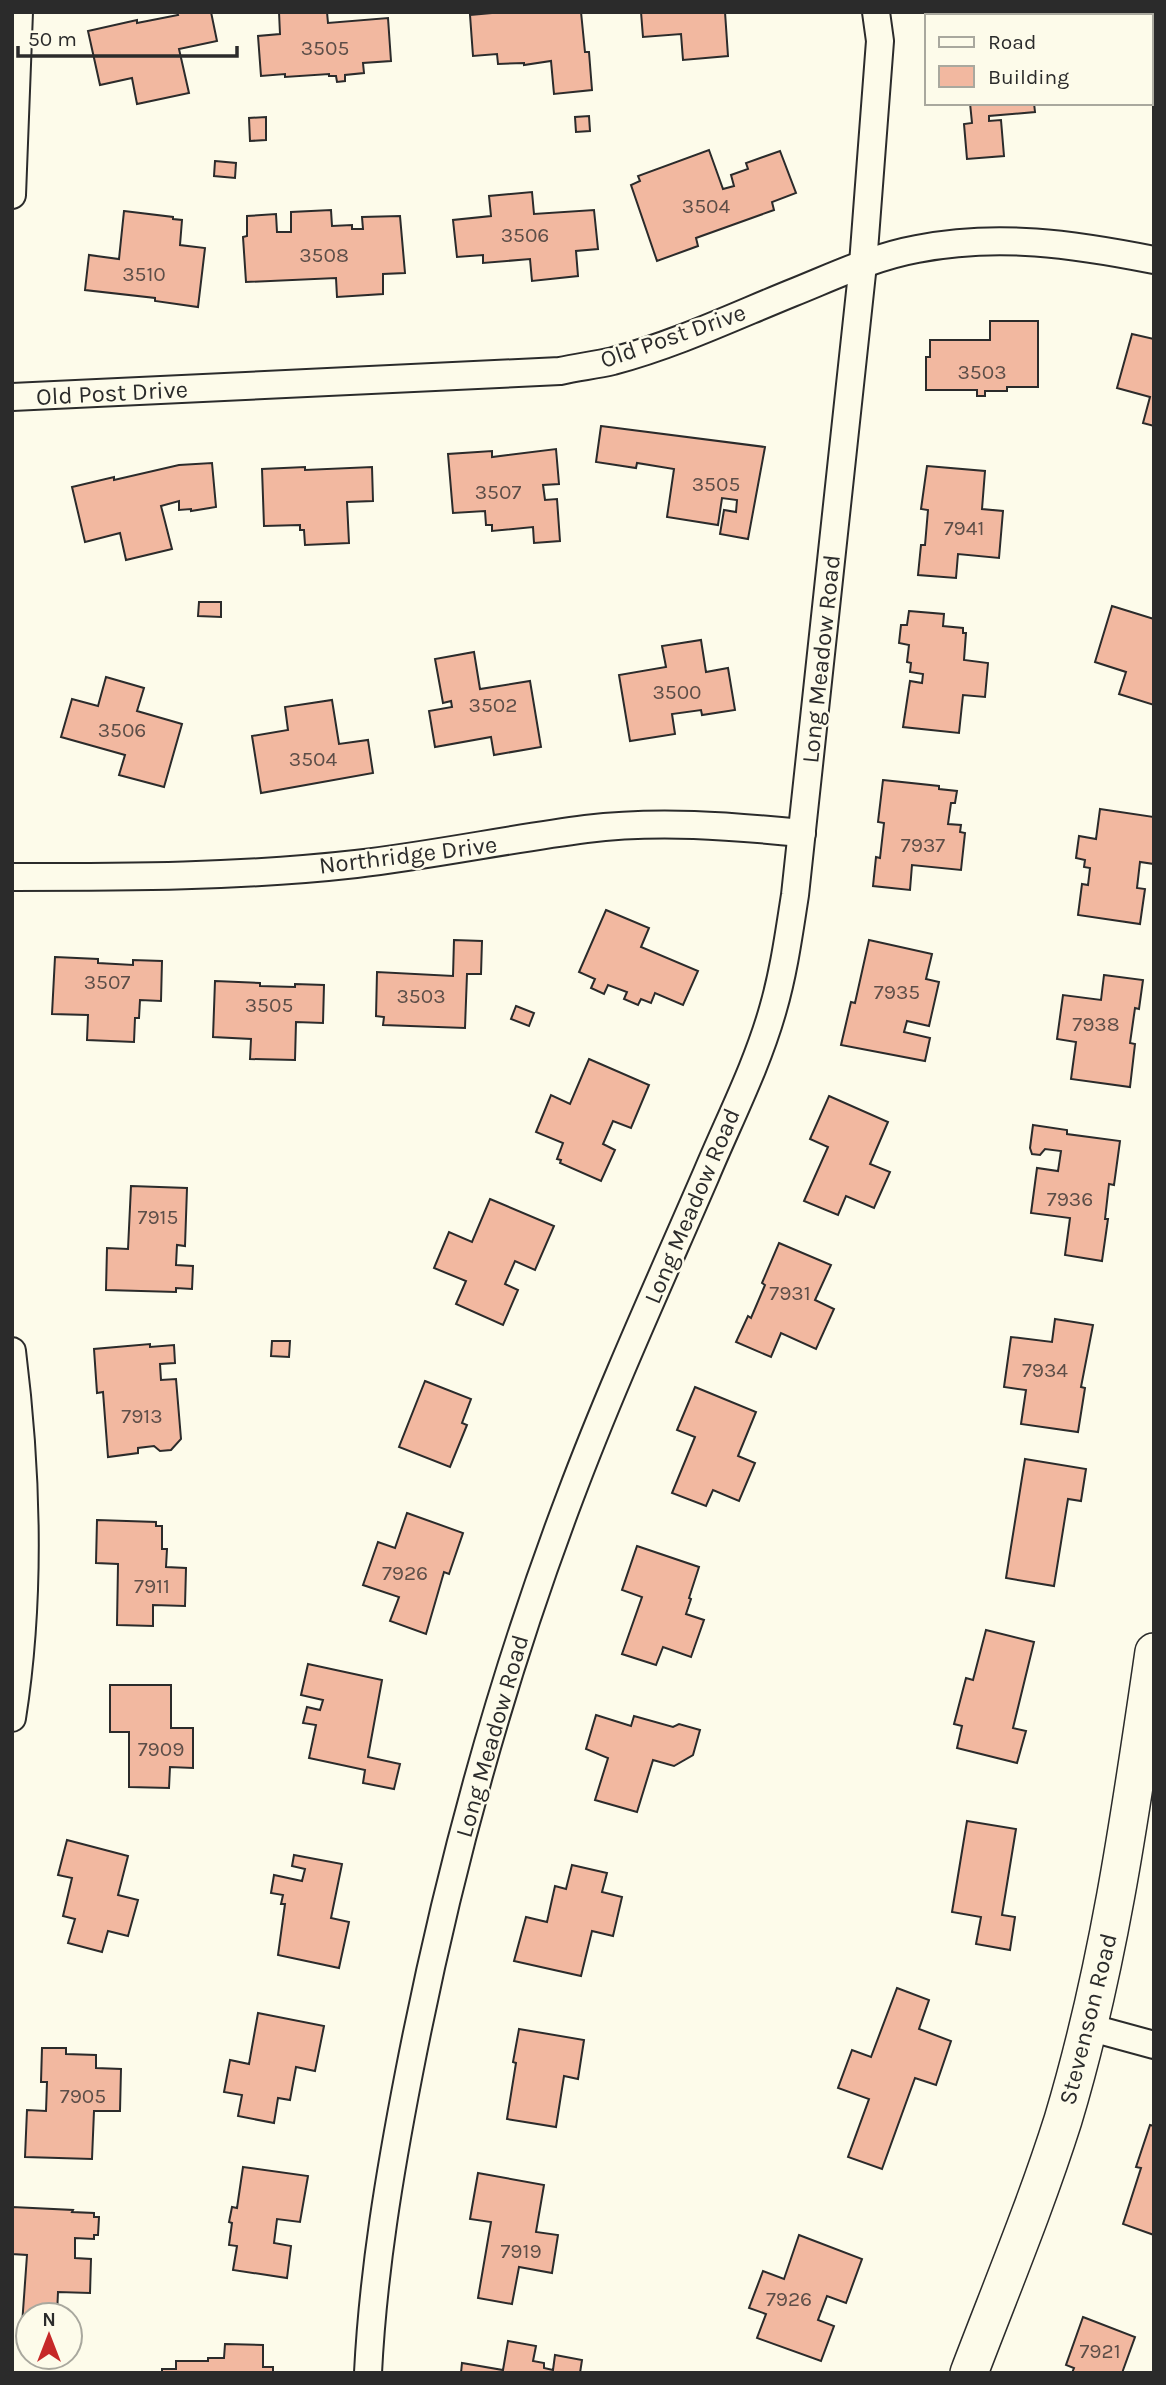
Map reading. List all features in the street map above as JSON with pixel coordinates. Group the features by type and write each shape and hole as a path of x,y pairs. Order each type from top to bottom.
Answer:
{"main road":[{"name":"Stevenson Road","path":"968,2373 1063,2120 1088,2027 1110,1933 1154,1652"}],"street":[{"path":"12,195 19,12"},
{"name":"Long Meadow Road","path":"368,2373 381,2244 424,1993 487,1742 570,1497 622,1368 748,1079 773,1011 787,951 863,264 880,41 876,12"},
{"name":"Old Post Drive","path":"12,397 561,370 612,361 675,341 863,264 927,247 964,242 1025,240 1094,248 1154,260"},
{"name":"Northridge Drive","path":"12,877 145,878 262,873 428,855 587,829 658,824 802,833"},
{"path":"12,1351 19,1410 24,1512 22,1611 12,1718"},
{"path":"1088,2027 1154,2045"}],"building":[{"path":"177,12 211,12 217,41 179,49 189,93 137,104 132,78 100,85 88,31 137,20 137,23 178,15"},
{"path":"279,12 327,12 328,23 388,18 391,61 363,63 364,73 345,75 345,81 337,82 336,76 329,74 261,76 258,36 280,34"},
{"path":"503,12 581,12 585,52 589,52 592,90 554,94 551,61 524,65 498,64 497,54 473,56 470,15"},
{"path":"641,12 725,12 728,56 683,60 681,34 643,37"},
{"path":"970,105 1034,105 1035,112 989,116 989,121 1001,120 1004,156 967,159 964,124 972,123"},
{"path":"589,116 590,131 576,132 575,117"},
{"path":"266,117 266,140 250,141 249,118"},
{"path":"709,150 723,189 734,186 731,175 748,169 746,163 780,151 796,193 772,202 774,210 696,238 698,246 657,261 631,185 640,181 638,176"},
{"path":"215,161 236,163 235,178 214,176"},
{"path":"532,192 534,214 594,210 598,249 576,251 578,276 532,281 530,259 483,263 483,255 457,257 453,220 491,216 489,196"},
{"path":"331,210 332,226 352,225 352,229 363,229 362,217 400,216 405,273 383,274 383,294 337,297 336,278 246,282 243,237 247,236 247,216 276,214 277,232 291,232 291,212"},
{"path":"124,211 182,220 180,245 205,248 198,307 155,301 155,298 85,290 89,255 119,259"},
{"path":"990,321 1038,321 1038,387 1007,387 1007,391 985,391 985,396 977,396 977,390 926,390 926,357 930,357 930,340 990,340"},
{"path":"1132,334 1154,339 1154,426 1143,423 1150,397 1117,388"},
{"path":"601,426 765,447 748,539 720,534 724,510 736,512 737,500 722,498 718,525 667,517 674,469 637,463 636,468 596,462"},
{"path":"556,449 559,484 543,485 545,500 557,499 560,541 534,543 533,527 492,531 492,525 486,525 485,511 453,513 448,454 492,451 492,457"},
{"path":"212,463 216,507 179,510 179,501 161,506 172,549 126,560 120,533 85,542 72,487 179,465"},
{"path":"927,466 985,471 982,509 1003,511 999,558 958,554 956,578 918,575 921,545 925,545 928,510 921,509"},
{"path":"305,467 305,470 372,467 373,501 347,502 349,543 305,545 304,530 300,530 300,525 264,526 262,469"},
{"path":"199,602 221,602 221,617 198,616"},
{"path":"1112,606 1154,619 1154,705 1119,694 1126,672 1095,662"},
{"path":"909,611 944,614 943,626 963,628 963,633 966,633 964,660 988,663 985,697 963,695 959,733 903,727 910,681 922,683 923,674 910,672 911,663 907,662 909,645 899,643 901,625 907,625"},
{"path":"701,640 706,672 728,668 735,710 702,715 701,710 672,714 675,734 630,741 619,675 666,667 662,646"},
{"path":"474,652 480,689 530,681 541,747 494,755 491,737 435,747 429,711 452,707 451,701 443,703 435,659"},
{"path":"106,677 144,688 137,711 182,724 164,787 119,775 125,755 61,737 72,699 98,706"},
{"path":"332,700 339,744 368,740 373,773 261,793 252,736 288,730 285,707"},
{"path":"883,780 939,786 939,789 957,791 955,803 951,803 948,824 961,825 960,832 965,833 961,870 912,865 910,890 873,886 884,823 878,822"},
{"path":"1100,809 1154,817 1154,864 1140,862 1137,888 1145,889 1140,924 1078,915 1082,884 1088,885 1090,868 1084,867 1085,860 1076,858 1079,836 1096,839"},
{"path":"606,910 649,928 641,947 698,971 683,1005 655,993 651,1003 641,999 638,1005 624,999 627,992 608,985 604,994 591,988 595,979 579,972"},
{"path":"454,940 482,941 481,974 467,974 465,1028 383,1025 384,1017 376,1016 377,972 453,976"},
{"path":"869,940 932,954 926,979 939,982 929,1026 907,1021 904,1032 930,1038 925,1061 841,1045 851,1002 855,1003"},
{"path":"55,957 98,959 98,963 133,965 133,960 162,961 161,1001 140,1000 139,1018 135,1018 134,1042 87,1040 88,1015 52,1014"},
{"path":"1104,975 1143,980 1139,1009 1135,1008 1130,1043 1135,1044 1130,1087 1071,1079 1076,1042 1057,1039 1063,995 1101,1000"},
{"path":"215,981 260,983 260,986 324,985 323,1023 296,1022 295,1060 250,1059 251,1039 213,1037"},
{"path":"516,1006 534,1013 529,1026 511,1019"},
{"path":"589,1059 649,1085 631,1128 613,1121 603,1144 615,1150 601,1181 560,1163 561,1160 557,1159 563,1143 536,1132 551,1095 570,1104"},
{"path":"829,1096 888,1122 870,1164 890,1172 874,1208 846,1196 838,1215 804,1201 828,1147 810,1139"},
{"path":"1033,1125 1067,1130 1067,1134 1120,1141 1114,1185 1109,1184 1105,1219 1108,1219 1102,1261 1065,1255 1070,1218 1031,1213 1037,1168 1058,1171 1061,1151 1045,1149 1040,1155 1032,1154 1030,1148"},
{"path":"131,1186 187,1188 185,1246 177,1245 176,1265 193,1266 192,1289 176,1288 176,1292 106,1290 107,1248 128,1249"},
{"path":"490,1199 554,1226 535,1270 515,1261 505,1284 518,1290 503,1325 456,1304 466,1281 434,1268 449,1232 472,1242"},
{"path":"779,1243 831,1265 815,1300 834,1309 816,1349 781,1333 771,1357 736,1342 748,1316 751,1318"},
{"path":"1055,1319 1093,1325 1081,1387 1085,1388 1078,1432 1021,1424 1026,1390 1004,1387 1011,1337 1052,1342"},
{"path":"272,1341 290,1341 289,1357 271,1356"},
{"path":"150,1344 150,1347 174,1345 175,1363 160,1364 161,1380 176,1379 181,1439 171,1450 160,1451 154,1446 138,1448 138,1453 108,1457 103,1392 97,1393 94,1349"},
{"path":"425,1381 471,1399 462,1423 467,1425 450,1467 399,1447"},
{"path":"695,1387 756,1412 738,1456 755,1463 739,1501 713,1490 706,1506 672,1493 695,1437 677,1430"},
{"path":"1025,1459 1086,1469 1081,1501 1068,1499 1054,1586 1006,1578"},
{"path":"407,1513 463,1533 449,1574 444,1572 426,1634 390,1621 399,1597 363,1585 378,1542 395,1548"},
{"path":"97,1520 156,1522 156,1526 162,1526 162,1549 167,1549 166,1567 186,1568 185,1606 153,1605 153,1626 117,1625 118,1564 96,1563"},
{"path":"637,1546 699,1567 686,1614 704,1620 691,1657 663,1647 656,1665 622,1654 642,1597 622,1590"},
{"path":"986,1630 1034,1642 1013,1728 1026,1731 1017,1763 957,1748 962,1726 954,1724 966,1678 973,1680"},
{"path":"308,1664 382,1680 368,1757 400,1764 394,1789 363,1783 365,1770 309,1758 316,1725 303,1723 307,1707 320,1710 323,1700 301,1695"},
{"path":"110,1685 171,1685 171,1728 193,1728 193,1768 170,1767 169,1788 129,1787 129,1732 110,1732"},
{"path":"596,1715 631,1726 634,1716 673,1727 679,1724 700,1730 693,1755 674,1766 653,1760 637,1812 595,1800 608,1758 586,1749"},
{"path":"967,1821 1016,1829 1002,1915 1015,1917 1010,1950 976,1944 981,1917 952,1912"},
{"path":"67,1840 128,1856 118,1895 138,1900 128,1936 108,1931 102,1952 68,1943 75,1919 63,1916 72,1878 58,1875"},
{"path":"294,1855 342,1864 331,1918 349,1922 339,1968 278,1955 285,1904 281,1904 283,1895 271,1893 274,1875 302,1881 305,1869 292,1866"},
{"path":"572,1865 607,1873 602,1892 622,1897 613,1936 592,1931 581,1976 514,1961 526,1917 547,1922 555,1886 566,1889"},
{"path":"897,1988 929,2000 919,2029 951,2041 936,2085 915,2078 882,2169 848,2157 869,2099 838,2088 852,2050 871,2057"},
{"path":"258,2013 324,2026 315,2071 296,2067 290,2100 278,2098 274,2123 238,2116 242,2095 224,2092 230,2060 249,2064"},
{"path":"519,2029 584,2040 578,2079 564,2076 556,2127 507,2119"},
{"path":"42,2048 66,2048 66,2054 96,2055 96,2068 121,2069 120,2111 94,2111 92,2159 25,2157 27,2110 46,2111 47,2082 41,2082"},
{"path":"1150,2125 1154,2126 1154,2235 1123,2224 1141,2168 1136,2167"},
{"path":"243,2167 308,2176 300,2222 277,2219 274,2243 291,2246 287,2278 233,2270 237,2246 229,2245 232,2223 229,2222 232,2207 237,2208"},
{"path":"478,2173 544,2185 536,2232 558,2235 552,2273 519,2267 512,2304 478,2298 491,2222 470,2219"},
{"path":"12,2207 73,2210 72,2212 94,2213 94,2217 99,2217 98,2235 94,2235 94,2239 75,2238 75,2258 91,2259 90,2293 58,2292 58,2301 24,2301 27,2255 12,2254"},
{"path":"799,2235 862,2259 846,2303 827,2296 818,2320 834,2326 821,2361 757,2338 766,2314 749,2308 763,2271 784,2279"},
{"path":"1083,2317 1135,2337 1122,2373 1072,2373 1074,2368 1066,2365"},
{"path":"508,2341 536,2346 533,2361 544,2363 544,2368 553,2370 555,2355 582,2360 580,2373 461,2373 462,2363 503,2370"},
{"path":"225,2344 263,2345 263,2367 273,2367 273,2373 162,2373 162,2369 176,2369 176,2361 224,2358"}]}
